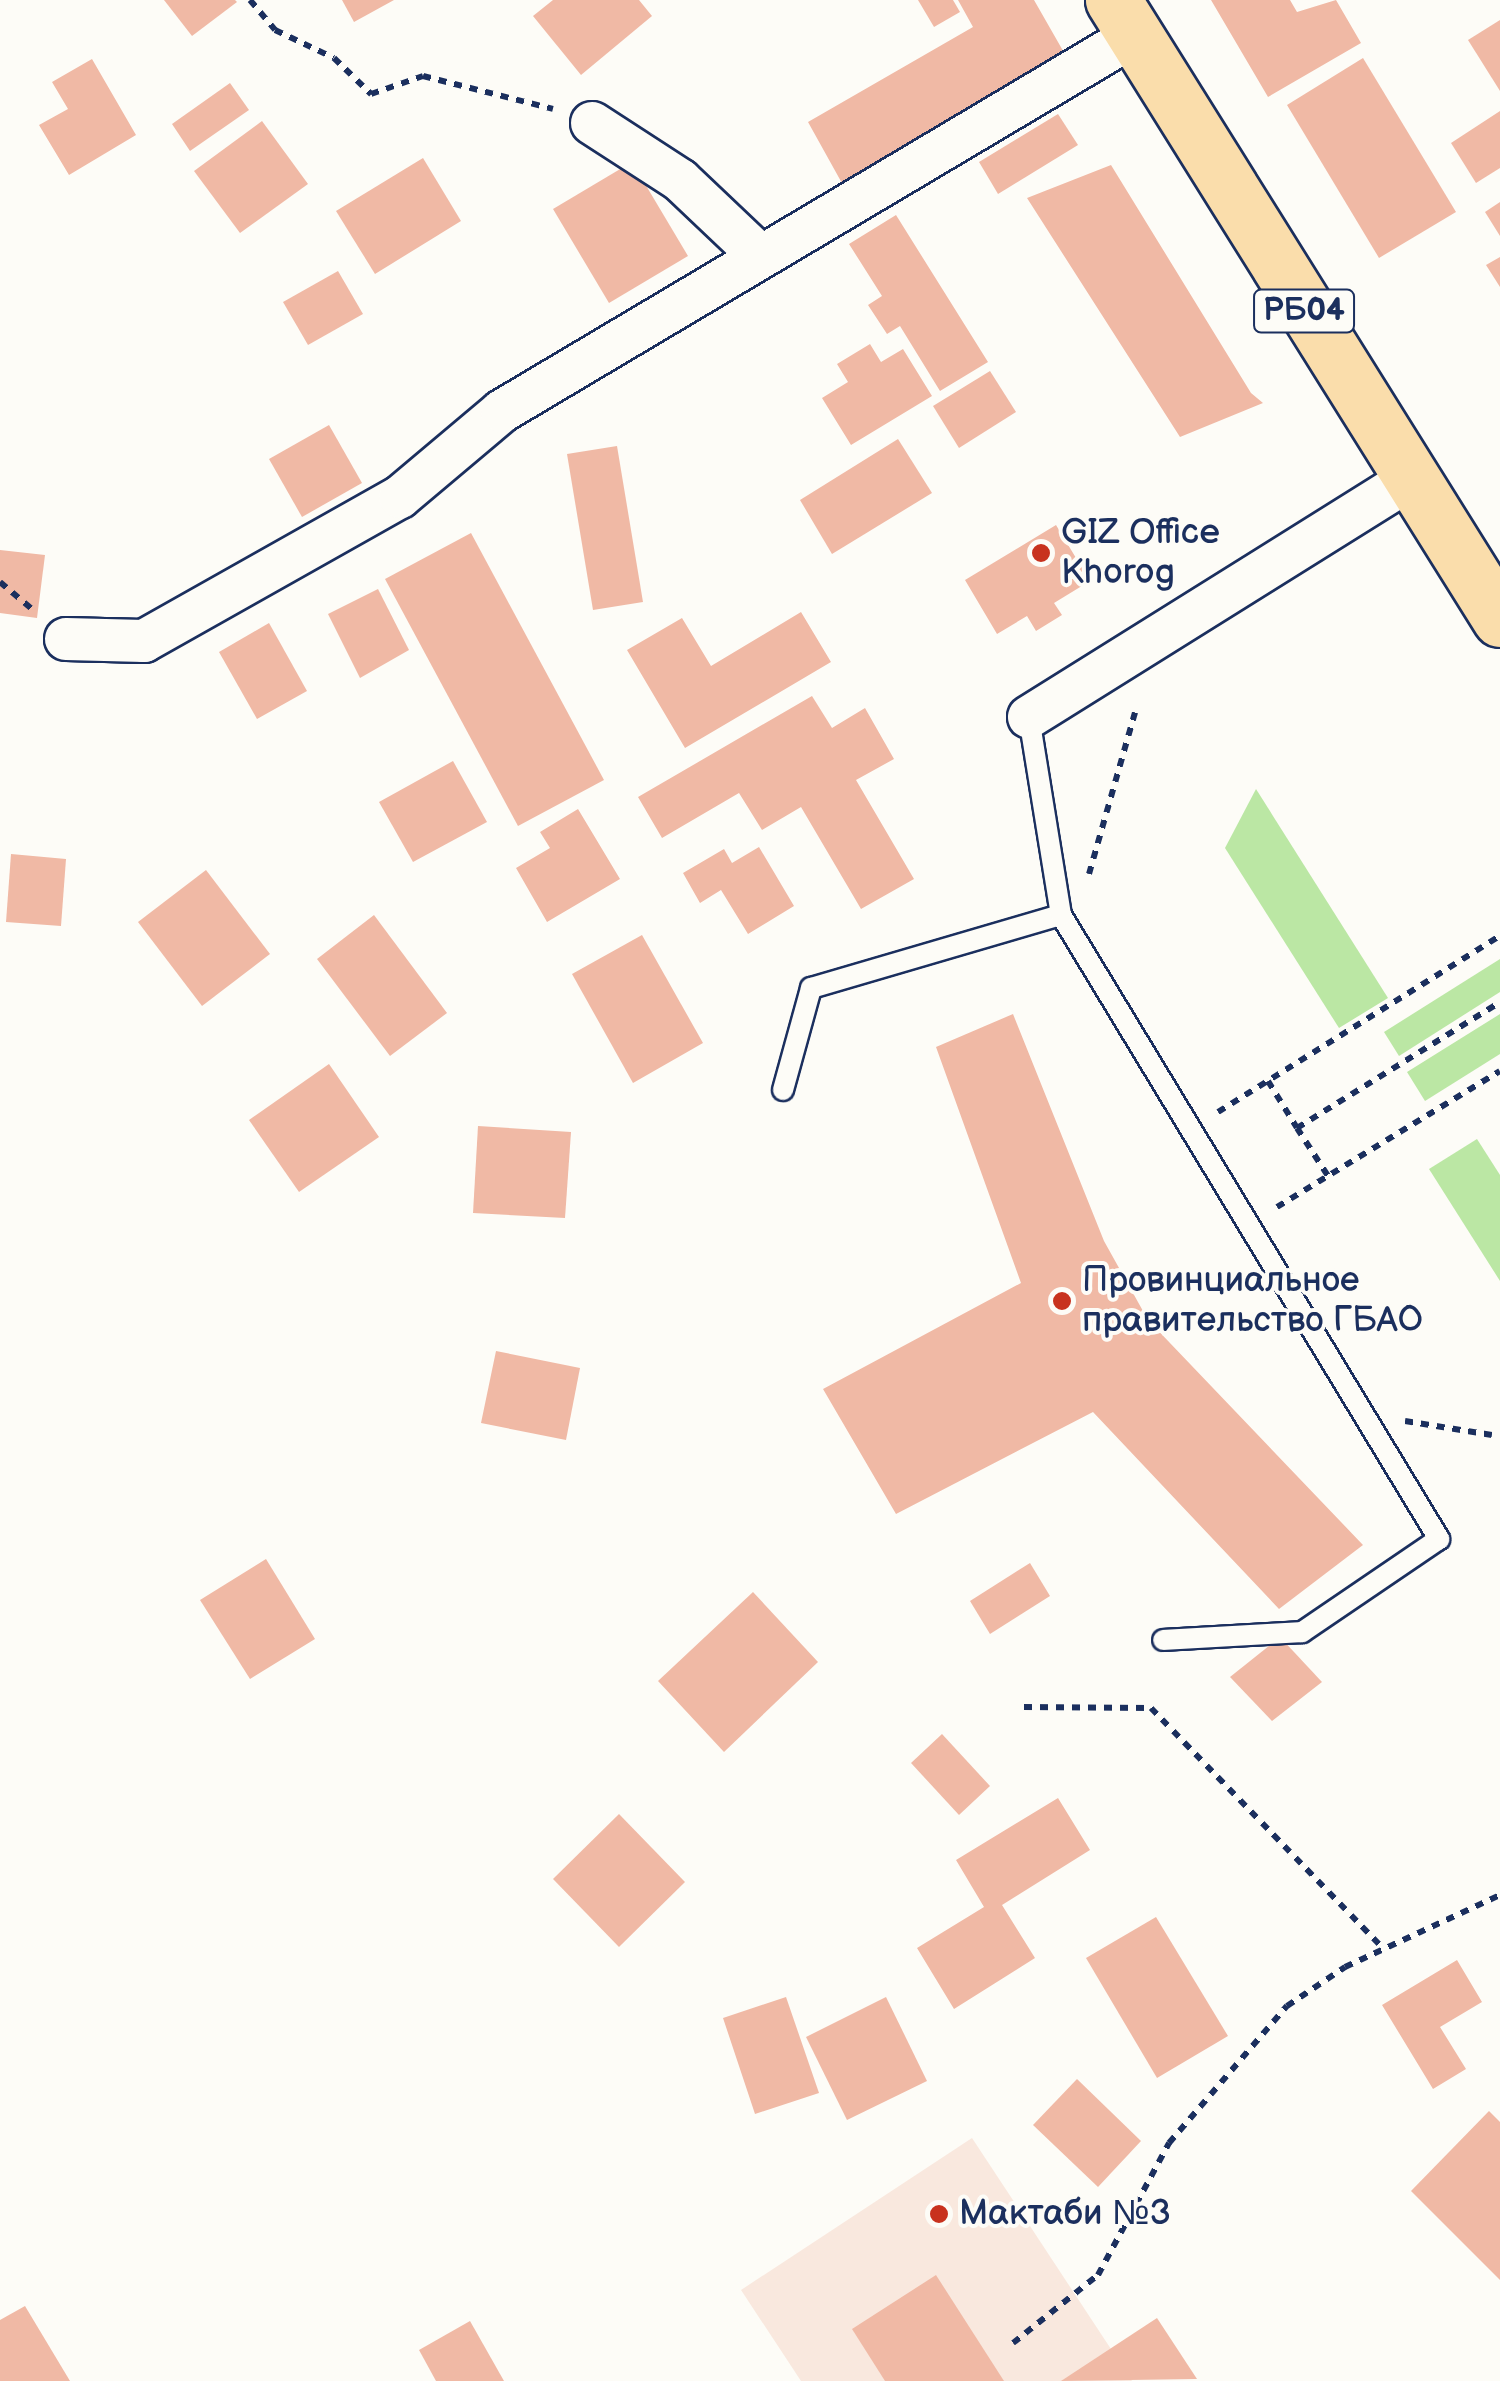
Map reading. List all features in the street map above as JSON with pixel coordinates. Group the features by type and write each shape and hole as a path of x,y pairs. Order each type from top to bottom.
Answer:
{"main road":[{"name":"РБ04","path":"1123,18 1500,619"}],"street":[{"path":"66,638 144,641 400,497 502,411 1123,18"},
{"path":"592,122 680,180 756,252"},
{"path":"1029,717 1410,479"}],"lane":[{"path":"1029,717 1060,915 1439,1539 1302,1632 1163,1640"},
{"path":"783,1090 812,988 1060,915"}],"path":[{"path":"250,0 275,30 334,58 371,94 422,76 592,122"},
{"path":"1085,888 1135,712"},
{"path":"1213,1115 1500,936"},
{"path":"1297,1128 1500,1002"},
{"path":"1272,1210 1500,1072"},
{"path":"1268,1081 1328,1176"},
{"path":"1203,1099 1222,1130"},
{"path":"1262,1194 1282,1226"},
{"path":"1392,1405 1402,1421 1492,1435"},
{"path":"1024,1707 1150,1708 1383,1948"},
{"path":"1013,2343 1098,2276 1169,2143 1287,2006 1383,1948 1500,1896"}],"shaded area":[{"name":"Мактаби №3","path":"972,2138 1132,2381 801,2381 741,2290"}],"green space":[{"path":"1256,789 1388,998 1339,1028 1225,848"},
{"path":"1500,959 1500,992 1399,1056 1384,1032"},
{"path":"1500,1014 1500,1054 1425,1101 1407,1072"},
{"path":"1477,1139 1500,1175 1500,1281 1429,1169"}],"building":[{"path":"164,0 235,0 237,2 192,36"},
{"path":"342,0 394,0 354,22"},
{"path":"553,0 639,0 652,16 581,75 533,16"},
{"path":"918,0 953,0 960,12 934,27"},
{"path":"958,0 1034,0 1066,56 843,185 808,122 973,27"},
{"path":"1211,0 1290,0 1297,12 1336,0 1361,43 1268,97"},
{"path":"1500,20 1500,91 1468,40"},
{"path":"1363,58 1456,212 1379,258 1287,105"},
{"path":"92,59 136,135 69,175 39,125 68,109 52,82"},
{"path":"230,83 249,110 190,151 172,124"},
{"path":"1500,111 1500,168 1476,183 1451,143"},
{"path":"1058,114 1078,145 998,194 979,162"},
{"path":"262,121 308,184 240,233 194,171"},
{"path":"423,158 461,221 375,274 336,211"},
{"path":"632,162 688,256 609,303 553,209"},
{"path":"1111,165 1251,393 1263,403 1180,437 1027,198"},
{"path":"1500,202 1500,236 1485,212"},
{"path":"896,215 988,362 940,391 900,326 887,334 868,305 882,296 849,244"},
{"path":"1500,257 1500,287 1486,265"},
{"path":"338,271 363,314 308,345 283,302"},
{"path":"870,344 881,362 903,349 932,396 851,445 822,398 848,382 837,364"},
{"path":"990,371 1016,412 959,448 933,406"},
{"path":"329,425 362,483 302,517 269,459"},
{"path":"898,439 932,493 832,554 800,500"},
{"path":"617,446 643,602 593,610 567,454"},
{"name":"GIZ Office Khorog","path":"1056,525 1090,581 1054,603 1062,615 1036,631 1027,616 997,634 965,580"},
{"path":"471,533 604,780 518,826 385,579"},
{"path":"0,550 45,555 37,618 0,613"},
{"path":"378,589 409,650 360,678 328,614"},
{"path":"801,612 831,662 685,748 627,650 682,618 711,666"},
{"path":"269,623 307,691 257,719 219,652"},
{"path":"812,696 832,728 865,708 894,759 856,780 914,879 861,909 801,807 762,830 739,793 662,838 638,797"},
{"path":"453,761 487,822 413,862 379,802"},
{"path":"578,809 620,879 547,922 516,868 550,848 540,832"},
{"path":"759,847 794,906 748,934 721,890 700,903 683,873 724,849 732,863"},
{"path":"11,854 66,859 61,926 6,922"},
{"path":"206,870 270,954 202,1006 138,922"},
{"path":"374,915 447,1013 390,1056 317,959"},
{"path":"642,935 703,1043 633,1083 572,974"},
{"name":"Провинциальное правительство ГБАО","path":"1013,1014 1104,1241 1148,1320 1363,1545 1279,1609 1093,1412 896,1514 823,1389 1021,1283 936,1047"},
{"path":"329,1064 379,1137 299,1192 249,1120"},
{"path":"478,1126 571,1132 565,1218 473,1213"},
{"path":"496,1351 580,1368 566,1440 481,1423"},
{"path":"266,1559 315,1639 250,1679 200,1600"},
{"path":"1030,1563 1050,1596 990,1634 970,1601"},
{"path":"753,1592 818,1662 724,1752 658,1681"},
{"path":"1280,1637 1322,1682 1272,1721 1230,1677"},
{"path":"942,1734 990,1786 959,1815 911,1763"},
{"path":"1058,1798 1090,1850 1002,1905 1035,1958 954,2009 917,1948 984,1907 956,1860"},
{"path":"619,1814 685,1882 619,1947 553,1879"},
{"path":"1156,1917 1228,2036 1157,2078 1086,1958"},
{"path":"1457,1960 1482,2002 1440,2027 1466,2069 1433,2089 1382,2005"},
{"path":"786,1997 819,2093 755,2114 723,2018"},
{"path":"886,1997 927,2081 847,2120 806,2037"},
{"path":"1077,2079 1141,2141 1098,2187 1033,2125"},
{"path":"1489,2111 1500,2122 1500,2280 1411,2191"},
{"path":"936,2275 1004,2381 885,2381 852,2329"},
{"path":"25,2306 70,2381 0,2381 0,2320"},
{"path":"1157,2318 1197,2379 1061,2381"},
{"path":"470,2321 504,2381 436,2381 419,2350"}],"place":[{"name":"GIZ Office Khorog","path":"1041,553"},
{"name":"Провинциальное правительство ГБАО","path":"1062,1301"},
{"name":"Мактаби №3","path":"939,2214"}]}
